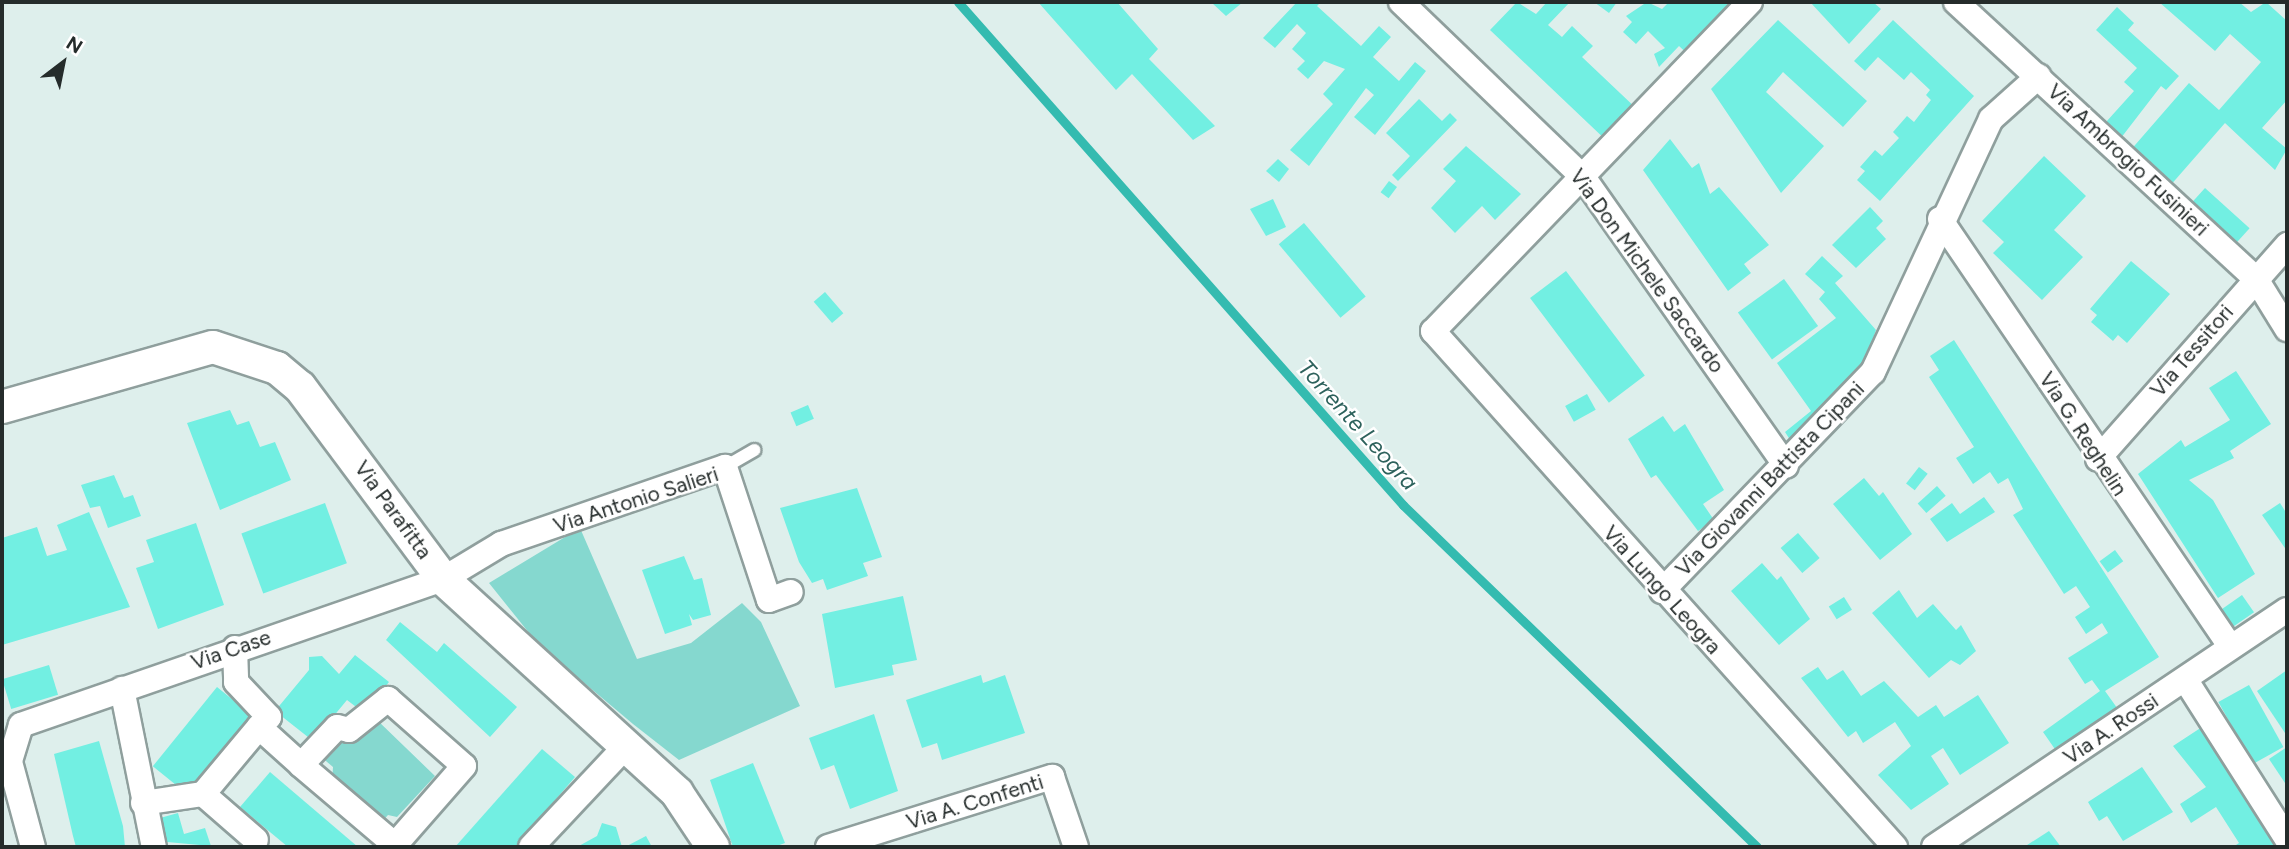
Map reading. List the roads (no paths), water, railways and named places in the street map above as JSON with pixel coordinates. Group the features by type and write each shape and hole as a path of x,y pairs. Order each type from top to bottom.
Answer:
{"street":[{"name":"Via Don Michele Saccardo","path":"1401,2 1583,177 1786,466"},
{"path":"1583,177 1751,2"},
{"name":"Via Ambrogio Fusinieri","path":"1956,2 2256,279 2287,329"},
{"name":"Via Giovanni Battista Cipani","path":"1662,591 1786,466 1873,372 1940,219 1991,119 2039,76"},
{"name":"Via Lungo Leogra","path":"1583,177 1433,331 1662,591 1895,847"},
{"name":"Via G. Reghelin","path":"1940,219 2098,459 2230,646"},
{"name":"Via Tessitori","path":"2098,459 2287,245"},
{"name":"Via Parafitta","path":"3,405 203,349 253,356 300,387 443,579 503,640 677,793 713,847"},
{"name":"Via Antonio Salieri","path":"443,579 501,544 725,467 769,600 791,593"},
{"name":"Via Case","path":"11,722 122,690 235,648 443,579"},
{"name":"Via A. Rossi","path":"1934,847 2287,610"},
{"path":"144,803 203,794 269,717 236,682 235,648"},
{"path":"2185,679 2287,839"},
{"path":"122,690 154,847"},
{"path":"259,727 301,765 394,846 464,766 387,699 349,730 337,727 301,765"},
{"path":"11,722 10,762 33,847"},
{"path":"531,847 626,746"},
{"name":"Via A. Confenti","path":"828,847 1052,777 1076,847"},
{"path":"203,794 256,845"}],"lane":[{"path":"725,467 754,450"}],"waterway":[{"name":"Torrente Leogra","path":"958,2 1403,505 1757,847"}]}
